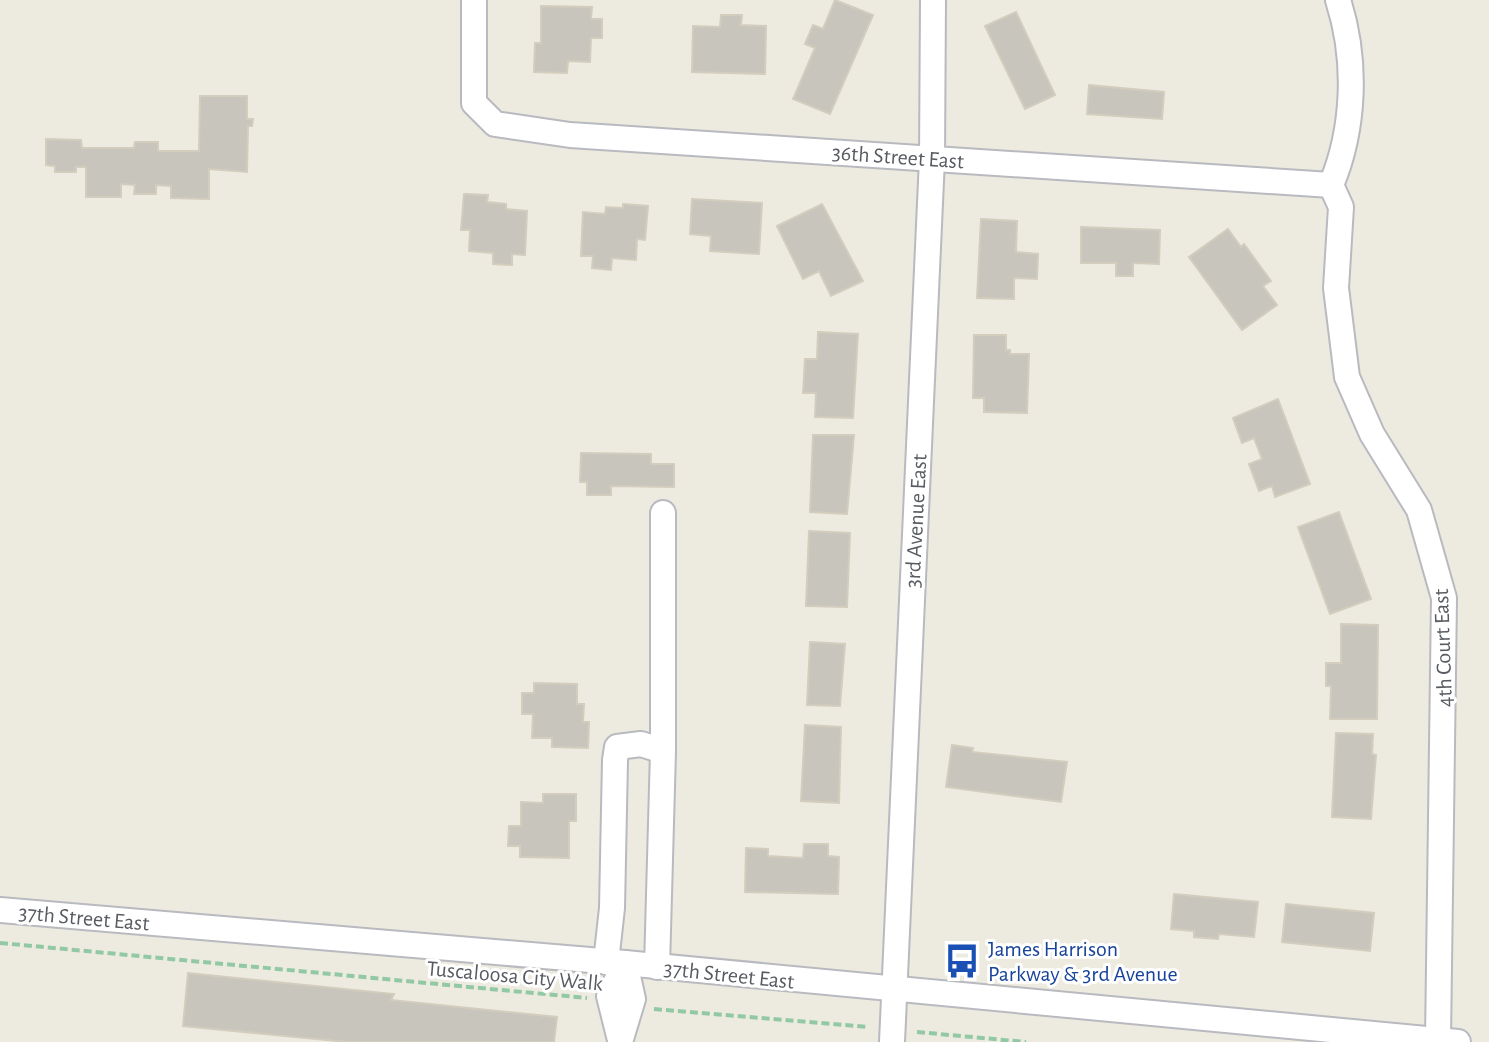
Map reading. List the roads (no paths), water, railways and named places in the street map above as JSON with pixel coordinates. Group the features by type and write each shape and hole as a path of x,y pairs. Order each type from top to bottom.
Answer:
{"street":[{"name":"36th Street East","path":"474,0 474,103 495,124 570,135 1331,185"},
{"name":"3rd Avenue East","path":"892,1036 932,159 933,0"},
{"path":"1331,185 1341,161 1349,117 1349,36 1338,0"},
{"name":"4th Court East","path":"1331,185 1341,207 1336,288 1347,377 1372,434 1419,510 1444,598 1448,1041"},
{"path":"657,967 663,751 663,513"},
{"path":"620,1041 620,1004 633,999 616,963 617,747 641,744 663,751"},
{"name":"37th Street East","path":"0,910 616,963 1448,1041"}],"place":[{"name":"James Harrison Parkway & 3rd Avenue","path":"962,961"}]}
